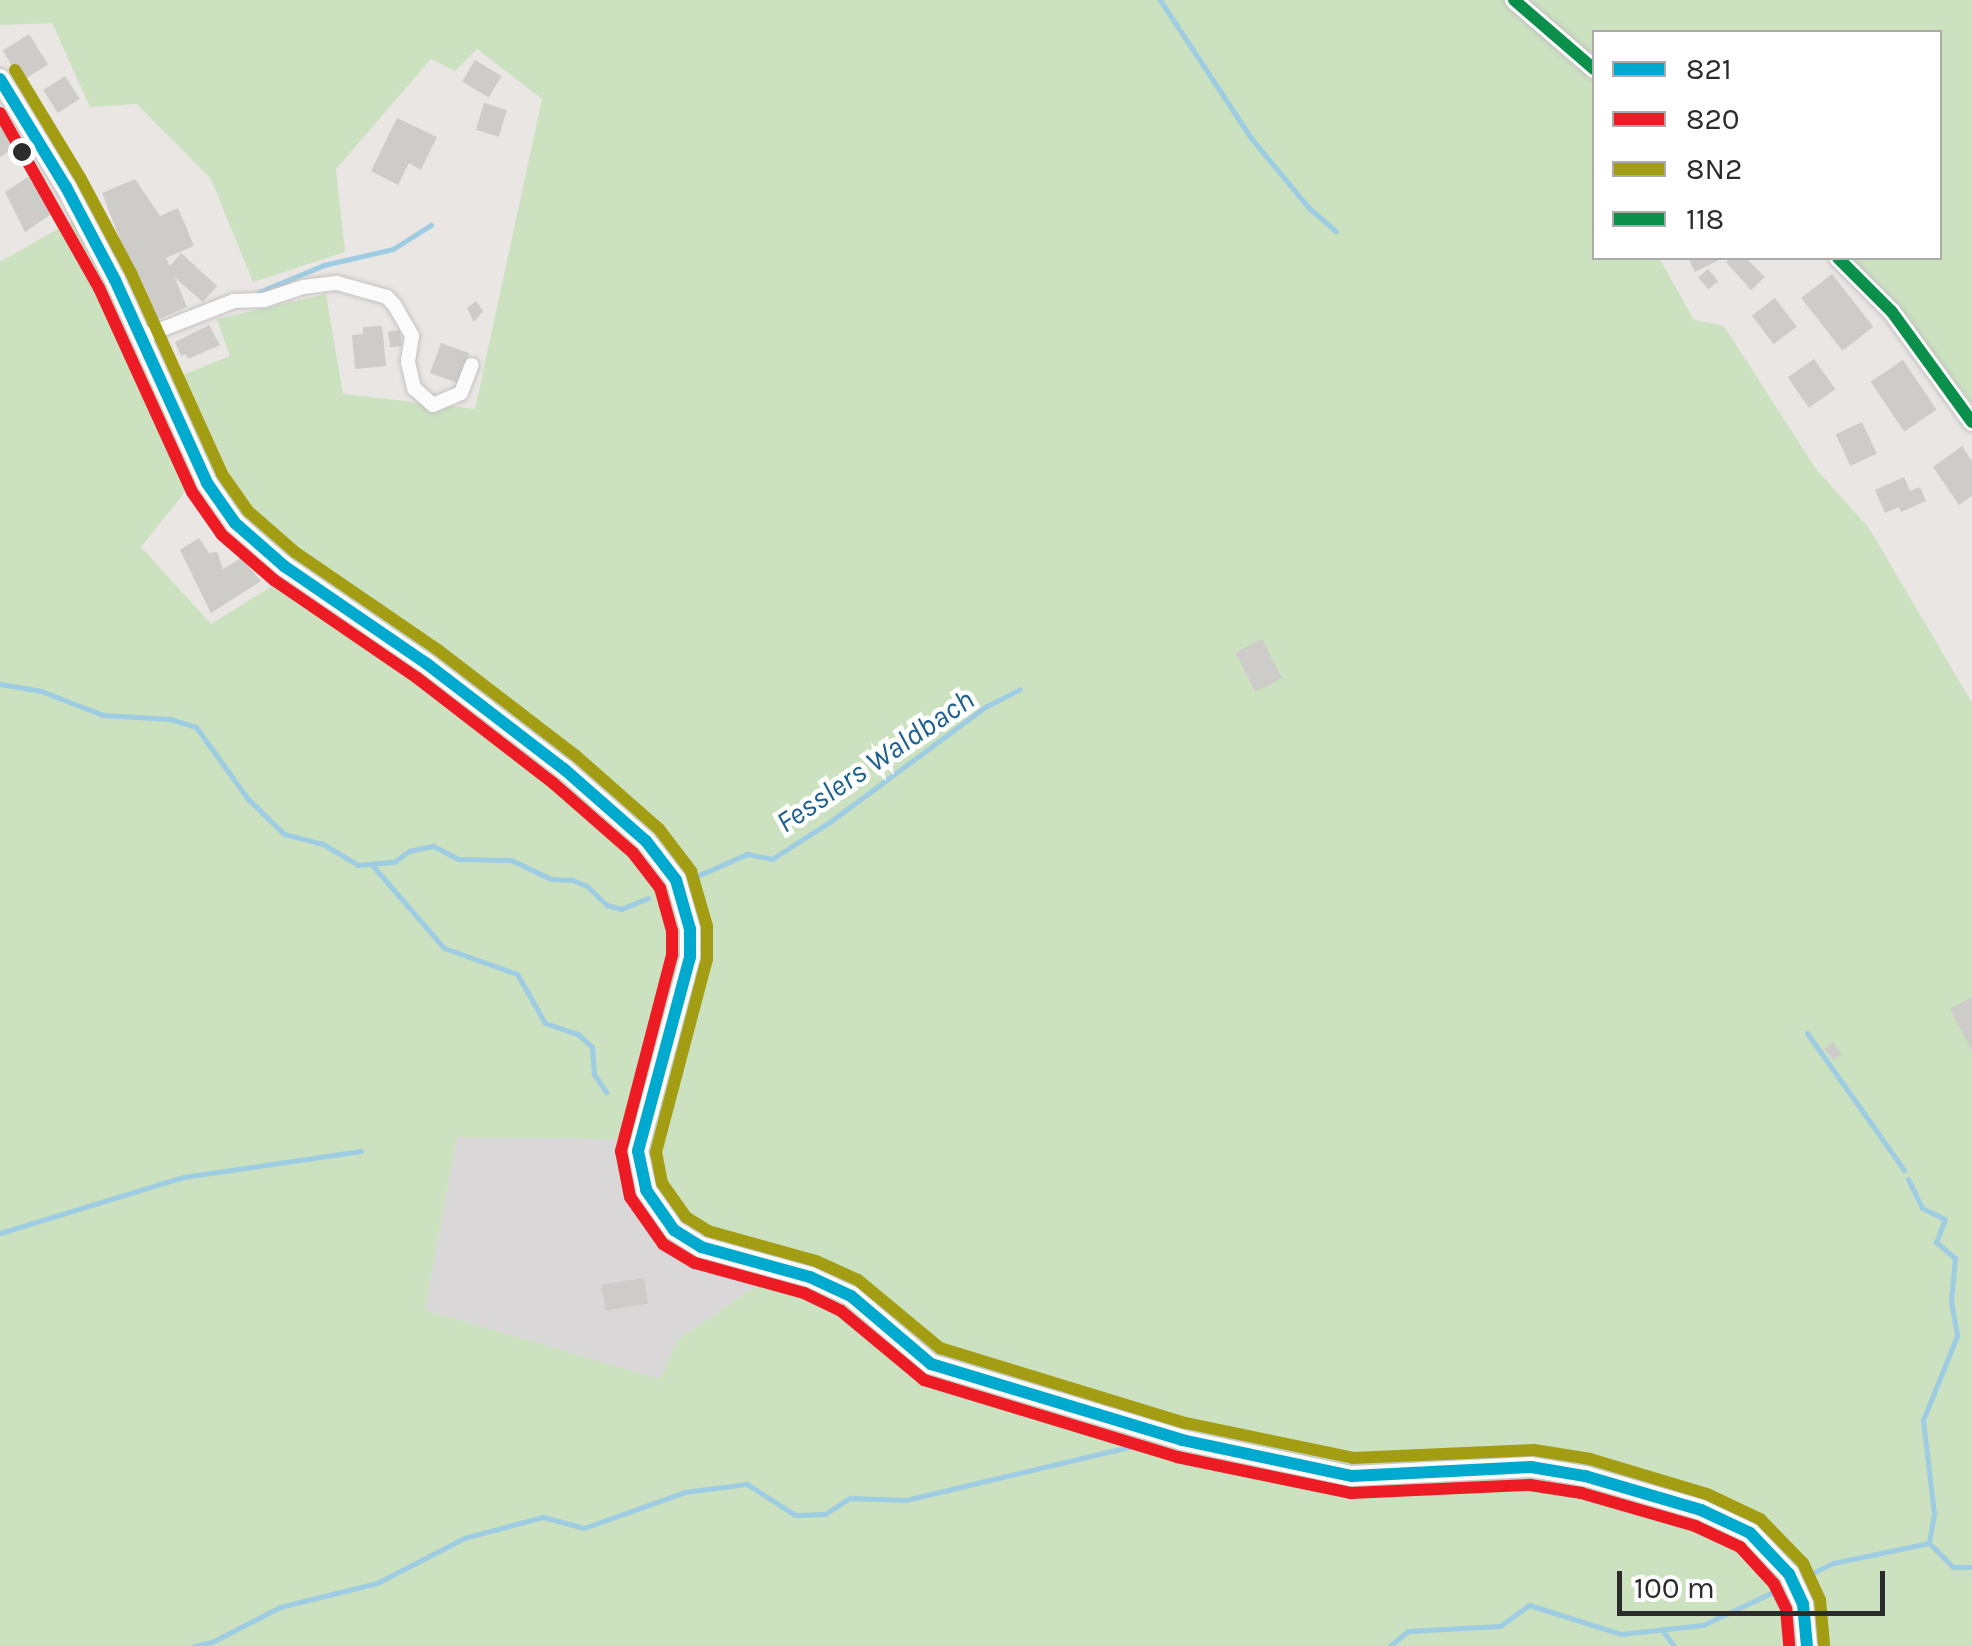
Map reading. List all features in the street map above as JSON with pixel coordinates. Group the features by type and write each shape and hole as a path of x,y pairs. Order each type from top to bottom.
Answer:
{"main road":[{"path":"0,79 66,188 142,337 207,483 246,535 427,664 564,769 646,841 676,880 690,929 690,957 638,1152 646,1190 674,1230 701,1247 810,1276 851,1296 931,1364 1182,1440 1352,1476 1531,1467 1585,1476 1702,1510 1733,1523 1769,1549 1790,1574 1803,1604 1807,1646"}],"street":[{"path":"1514,0 1592,67"},
{"path":"1840,260 1892,312 1972,422"},
{"path":"142,337 234,302 264,300 303,287 337,284 387,297 403,315 412,336 410,376 414,388 433,406 460,393 472,366"}],"shaded area":[{"path":"457,1137 652,1140 655,1177 700,1233 754,1251 756,1286 677,1340 660,1380 425,1310"}],"green space":[{"path":"0,0 1972,0 1972,404 1881,288 1851,260 1942,260 1942,30 1592,30 1592,260 1660,260 1694,320 1724,326 1816,469 1869,528 1972,703 1972,1646 0,1646 0,262 77,218 197,477 141,547 211,624 282,580 285,563 228,506 168,381 230,356 217,319 326,294 343,394 475,409 542,99 477,49 455,71 431,59 336,169 345,252 253,282 211,179 137,104 90,107 52,23 0,25","holes":["457,1137 652,1140 655,1177 669,1204 700,1233 754,1251 756,1286 677,1340 660,1379 425,1310"]}],"building":[{"path":"29,34 48,65 22,81 3,50"},
{"path":"475,60 502,76 489,97 462,81"},
{"path":"65,76 80,99 58,113 43,90"},
{"path":"484,103 507,110 499,137 476,130"},
{"path":"397,118 437,137 421,170 409,163 398,185 371,171"},
{"path":"0,121 16,147 0,157"},
{"path":"28,177 53,213 25,232 5,192"},
{"path":"135,179 160,216 178,208 194,246 166,258 170,266 181,253 217,286 203,302 175,278 187,307 152,322 102,193"},
{"path":"1689,260 1719,260 1695,272"},
{"path":"1748,260 1765,277 1751,290 1726,262"},
{"path":"1708,269 1718,281 1708,290 1698,277"},
{"path":"1832,274 1873,327 1843,351 1801,298"},
{"path":"1775,298 1797,327 1774,344 1752,315"},
{"path":"476,301 483,311 474,322 467,308"},
{"path":"209,325 220,345 188,359 186,354 181,356 175,342"},
{"path":"382,326 386,366 355,369 352,335 363,334 363,327"},
{"path":"400,330 402,346 390,347 388,331"},
{"path":"441,343 469,353 458,383 430,373"},
{"path":"1814,359 1835,389 1809,408 1788,377"},
{"path":"1903,360 1937,410 1904,432 1871,382"},
{"path":"1862,422 1877,454 1851,466 1836,434"},
{"path":"1962,446 1972,461 1972,496 1959,505 1933,467"},
{"path":"1904,477 1910,491 1920,487 1926,501 1901,512 1899,507 1885,513 1875,490"},
{"path":"199,538 209,553 217,552 223,569 241,558 261,581 211,613 180,550"},
{"path":"1262,639 1282,678 1255,692 1235,653"},
{"path":"1972,997 1972,1051 1950,1009"},
{"path":"1833,1042 1842,1054 1833,1061 1824,1049"},
{"path":"644,1278 648,1304 606,1310 602,1285"}],"waterway":[{"path":"1160,0 1251,138 1308,207 1336,231"},
{"path":"259,292 324,265 393,249 431,225"},
{"name":"Fesslers Waldbach","path":"0,684 41,691 103,715 170,719 196,727 248,799 284,834 323,844 358,865 394,862 409,851 433,846 459,859 511,860 551,879 572,880 587,886 607,905 621,909 648,898"},
{"name":"Fesslers Waldbach","path":"697,876 747,854 772,859 831,821 985,707 1020,689"},
{"path":"373,866 444,948 517,974 545,1023 579,1035 592,1047 594,1074 606,1092"},
{"path":"1807,1033 1904,1170"},
{"path":"0,1233 183,1177 361,1151"},
{"path":"1908,1179 1922,1208 1945,1219 1936,1242 1955,1258 1951,1301 1957,1336 1923,1420 1934,1514 1929,1543"},
{"path":"194,1646 212,1642 280,1607 377,1583 464,1538 543,1517 584,1528 685,1492 747,1484 795,1515 825,1514 850,1498 906,1500 1133,1446"},
{"path":"1796,1581 1833,1563 1929,1543 1953,1567 1972,1567"},
{"path":"1390,1646 1408,1631 1500,1626 1529,1605 1621,1634 1703,1625 1786,1586"},
{"path":"1662,1630 1674,1646"}],"transit line":[{"name":"118","path":"1514,0 1592,67"},
{"name":"8N2","path":"15,70 81,179 131,273 222,474 248,511 295,552 438,650 575,755 659,829 691,871 707,926 707,959 656,1152 662,1183 686,1217 708,1231 816,1261 858,1280 940,1348 1186,1423 1353,1458 1534,1450 1590,1459 1707,1494 1760,1519 1803,1563 1820,1600 1824,1644"},
{"name":"821","path":"0,79 66,187 115,280 207,483 235,523 284,566 427,664 564,769 646,841 676,880 690,929 690,957 638,1151 646,1190 674,1230 701,1247 810,1277 851,1296 931,1364 1182,1440 1352,1476 1531,1467 1585,1476 1701,1510 1750,1533 1789,1574 1803,1604 1807,1646"},
{"name":"820","path":"0,113 99,288 192,492 222,535 274,580 417,678 553,783 633,853 660,888 672,931 672,955 621,1151 630,1197 663,1244 695,1263 804,1293 841,1311 924,1380 1177,1457 1351,1493 1530,1485 1581,1493 1695,1526 1740,1547 1774,1584 1786,1609 1789,1646"},
{"name":"118","path":"1840,260 1892,312 1972,422"}]}
